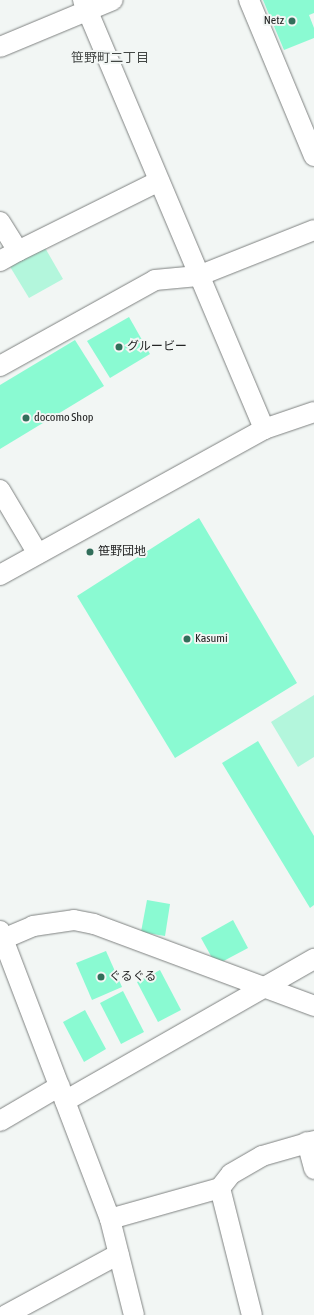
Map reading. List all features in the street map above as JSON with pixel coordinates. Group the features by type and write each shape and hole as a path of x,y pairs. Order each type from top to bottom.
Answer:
{"street":[{"path":"0,47 85,5 113,0"},
{"path":"249,0 314,156"},
{"path":"85,5 198,276 264,429"},
{"path":"0,261 159,182"},
{"path":"0,222 18,251"},
{"path":"0,366 154,280 198,276 314,230"},
{"path":"0,575 264,429 314,412"},
{"path":"0,490 38,554"},
{"path":"134,1315 110,1220 63,1093 1,938 33,926 74,920 94,924 314,1006"},
{"path":"0,1120 63,1093 264,988 314,959"},
{"path":"110,1220 220,1188 231,1174 262,1156 310,1142 314,1169"},
{"path":"220,1188 252,1315"},
{"path":"6,1315 119,1254"},
{"path":"0,1311 2,1315"}],"green space":[{"path":"44,246 63,279 29,298 9,265"},
{"path":"314,695 314,757 298,767 271,722"}],"building":[{"name":"Netz","path":"263,0 314,0 314,13 309,15 314,28 314,38 284,50"},
{"name":"グルービー","path":"129,317 150,354 110,378 87,341"},
{"name":"docomo Shop","path":"75,340 104,386 0,449 0,385"},
{"name":"Kasumi","path":"199,518 297,683 175,758 77,596"},
{"path":"258,741 314,836 314,905 310,908 222,763"},
{"path":"147,900 170,904 165,936 141,932"},
{"path":"233,920 248,948 216,965 201,938"},
{"path":"106,951 122,987 92,1000 76,963"},
{"path":"160,970 181,1010 158,1022 137,982"},
{"path":"123,991 144,1032 121,1044 100,1003"},
{"path":"85,1010 106,1049 84,1062 63,1022"}],"place":[{"name":"Netz","path":"292,21"},
{"name":"グルービー","path":"119,347"},
{"name":"docomo Shop","path":"26,418"},
{"name":"笹野団地","path":"90,552"},
{"name":"Kasumi","path":"187,639"},
{"name":"ぐるぐる","path":"101,977"}],"district":[{"name":"笹野町二丁目","path":"110,58"}]}
